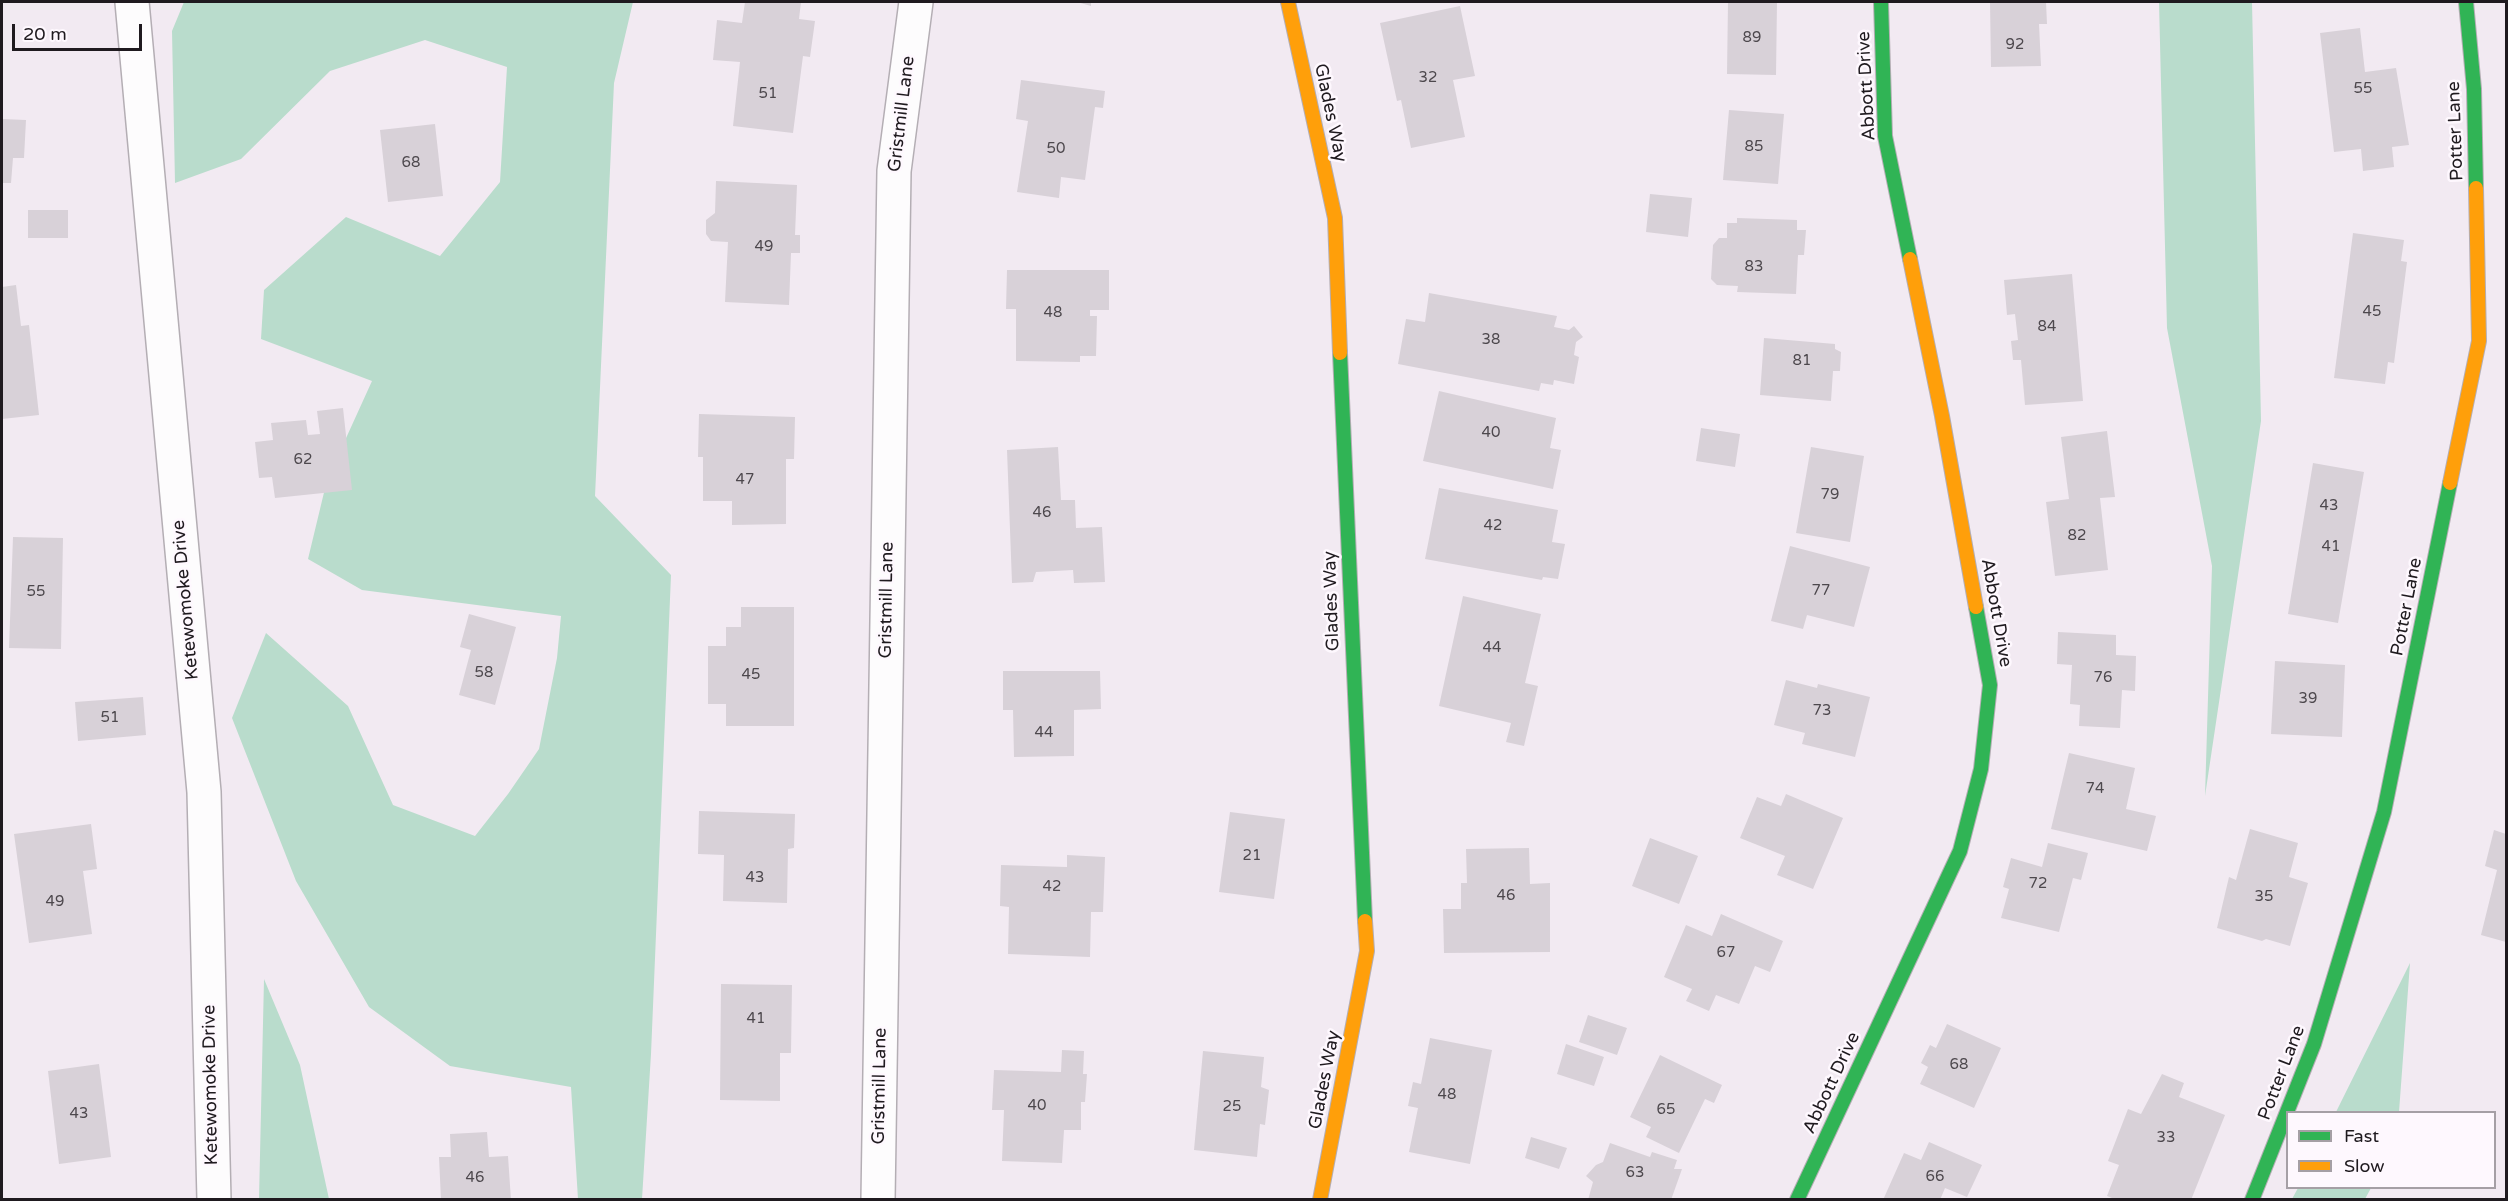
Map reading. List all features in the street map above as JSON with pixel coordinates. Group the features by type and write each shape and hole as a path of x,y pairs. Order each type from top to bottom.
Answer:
{"street":[{"name":"Ketewomoke Drive","path":"132,2 204,792 214,1200"},
{"name":"Gristmill Lane","path":"878,1200 894,171 916,2"},
{"name":"Glades Way","path":"1288,2 1335,218 1353,675 1367,951 1346,1072 1320,1200"},
{"name":"Abbott Drive","path":"1797,1200 1960,851 1981,769 1990,685 1942,416 1885,136 1881,2"},
{"name":"Potter Lane","path":"2287,1111 2314,1044 2384,812 2479,341 2474,89 2466,2"},
{"name":"Potter Lane","path":"2252,1200 2286,1114"}],"green space":[{"path":"184,2 633,2 614,83 595,496 671,575 651,1054 642,1199 578,1199 571,1087 450,1066 369,1007 296,881 232,718 266,633 348,706 393,805 475,836 539,749 557,658 561,616 362,590 308,559 327,480 372,381 261,339 264,290 346,217 440,256 500,182 507,67 425,40 330,71 241,159 175,183 172,31"},
{"path":"2159,2 2252,2 2261,421 2205,796 2212,566 2167,328"},
{"path":"2410,963 2399,1111 2336,1111"},
{"path":"264,979 300,1065 329,1199 259,1199"},
{"path":"2297,1189 2370,1189 2365,1199 2292,1199"}],"building":[{"path":"745,2 801,2 799,19 815,21 810,57 803,56 793,133 733,126 740,62 713,60 717,20 742,23"},
{"path":"1077,2 1091,2 1091,6"},
{"path":"1728,2 1777,2 1776,75 1727,74"},
{"path":"1990,2 2046,2 2047,24 2039,24 2041,66 1991,67"},
{"path":"1460,6 1475,76 1453,80 1465,137 1411,148 1401,100 1397,101 1380,23"},
{"path":"2360,28 2365,72 2396,68 2409,145 2392,147 2394,167 2363,171 2361,149 2334,152 2320,33"},
{"path":"1021,80 1105,91 1103,108 1095,107 1085,180 1061,177 1059,198 1017,192 1028,121 1016,119"},
{"path":"1729,110 1784,114 1778,184 1723,180"},
{"path":"2,119 26,120 24,158 13,158 11,183 2,183"},
{"path":"435,124 443,196 388,202 380,130"},
{"path":"716,181 797,185 795,235 800,235 800,253 791,253 789,305 725,302 728,242 711,241 706,234 706,220 715,213"},
{"path":"1650,194 1692,198 1688,237 1646,232"},
{"path":"28,210 68,210 68,238 28,238"},
{"path":"1737,218 1797,220 1797,230 1806,230 1804,255 1798,255 1796,294 1737,292 1738,286 1717,285 1711,279 1713,245 1719,238 1727,238 1727,223 1737,223"},
{"path":"2353,233 2404,240 2401,261 2407,262 2394,363 2388,362 2385,384 2334,378"},
{"path":"1007,270 1109,270 1109,310 1090,310 1090,316 1097,316 1096,356 1080,356 1080,362 1016,361 1016,309 1006,309"},
{"path":"2072,274 2083,401 2025,405 2021,360 2013,360 2011,341 2018,340 2015,314 2007,315 2004,280"},
{"path":"16,285 21,326 29,325 39,415 2,419 2,287"},
{"path":"1429,293 1557,316 1554,327 1569,330 1574,326 1583,337 1576,342 1574,355 1579,357 1574,384 1554,380 1553,385 1541,383 1539,391 1398,364 1406,319 1425,322"},
{"path":"1764,338 1835,344 1835,349 1841,352 1840,371 1833,371 1831,401 1760,395"},
{"path":"1439,391 1556,418 1550,448 1561,450 1553,489 1423,461"},
{"path":"343,408 352,490 275,498 272,477 259,478 255,442 273,440 271,423 306,420 308,435 320,434 317,411"},
{"path":"699,414 795,417 794,459 786,459 786,524 732,525 732,501 703,501 703,457 698,457"},
{"path":"1701,428 1740,434 1735,467 1696,461"},
{"path":"2107,431 2115,497 2100,498 2108,570 2055,576 2046,502 2069,499 2061,437"},
{"path":"1058,447 1061,500 1075,500 1076,528 1102,527 1105,582 1074,583 1073,570 1036,572 1033,582 1012,583 1007,450"},
{"path":"1811,447 1864,456 1850,542 1796,533"},
{"path":"2313,463 2364,472 2338,623 2288,614"},
{"path":"1439,488 1558,510 1552,542 1565,544 1558,579 1543,577 1542,580 1425,559"},
{"path":"13,537 63,538 61,649 9,648"},
{"path":"1790,546 1870,567 1854,627 1807,615 1803,629 1771,621"},
{"path":"1463,596 1541,614 1525,683 1538,686 1524,746 1506,742 1511,723 1439,706"},
{"path":"741,607 794,607 794,726 726,726 726,704 708,704 708,646 726,646 726,627 741,627"},
{"path":"469,614 516,627 495,705 459,695 471,650 460,647"},
{"path":"2058,632 2116,635 2116,655 2136,656 2135,691 2122,690 2120,728 2079,726 2080,705 2070,704 2072,665 2057,664"},
{"path":"2275,661 2345,665 2342,737 2271,734"},
{"path":"1003,671 1100,671 1101,709 1074,710 1074,756 1014,757 1013,710 1003,710"},
{"path":"1786,680 1817,688 1818,684 1870,697 1855,757 1802,744 1805,733 1774,725"},
{"path":"143,697 146,735 78,741 75,702"},
{"path":"2069,753 2135,768 2126,809 2156,816 2147,851 2051,829"},
{"path":"1786,794 1843,818 1813,889 1777,875 1785,856 1740,838 1757,797 1781,806"},
{"path":"699,811 795,814 794,848 788,849 787,903 723,901 724,855 698,854"},
{"path":"1230,812 1285,819 1274,899 1219,892"},
{"path":"91,824 97,869 83,871 92,934 29,943 14,834"},
{"path":"2250,829 2298,843 2289,877 2308,883 2290,946 2266,939 2262,941 2217,928 2229,877 2236,880"},
{"path":"2494,830 2506,834 2506,942 2481,935 2497,870 2485,866"},
{"path":"1650,838 1698,856 1679,904 1632,886"},
{"path":"2048,843 2088,853 2081,880 2073,878 2059,932 2001,918 2009,889 2003,887 2011,858 2042,867"},
{"path":"1529,848 1530,884 1550,883 1550,952 1444,953 1443,909 1461,909 1461,883 1467,883 1466,849"},
{"path":"1067,855 1105,857 1103,912 1091,912 1090,957 1008,954 1009,907 1000,906 1001,865 1067,867"},
{"path":"1721,914 1783,941 1770,972 1755,966 1739,1004 1716,995 1709,1011 1686,1001 1692,989 1664,977 1686,925 1712,936"},
{"path":"721,984 792,985 791,1053 780,1053 780,1101 720,1100"},
{"path":"1588,1015 1627,1028 1617,1055 1579,1042"},
{"path":"1947,1024 2001,1048 1974,1108 1920,1084 1928,1067 1921,1063 1930,1045 1936,1048"},
{"path":"1430,1038 1492,1050 1470,1164 1409,1152 1418,1108 1408,1106 1413,1082 1421,1084"},
{"path":"1566,1044 1604,1057 1594,1086 1557,1074"},
{"path":"1062,1050 1084,1051 1083,1074 1087,1074 1085,1102 1081,1102 1081,1130 1064,1130 1062,1163 1002,1161 1004,1110 992,1110 994,1070 1061,1072"},
{"path":"1203,1051 1264,1057 1261,1087 1269,1090 1265,1125 1260,1124 1257,1157 1194,1150"},
{"path":"1660,1055 1722,1085 1714,1103 1705,1099 1679,1153 1646,1137 1651,1127 1630,1117"},
{"path":"99,1064 111,1157 59,1164 48,1071"},
{"path":"2162,1074 2184,1083 2179,1097 2225,1115 2191,1200 2117,1200 2107,1196 2119,1165 2108,1161 2128,1109 2141,1114"},
{"path":"487,1132 489,1157 508,1156 511,1200 441,1200 439,1157 451,1157 450,1134"},
{"path":"1531,1137 1567,1148 1559,1169 1525,1158"},
{"path":"1929,1142 1982,1165 1967,1197 1945,1188 1940,1200 1883,1200 1904,1153 1921,1160"},
{"path":"1610,1143 1650,1157 1652,1152 1677,1160 1674,1169 1682,1169 1671,1200 1588,1200 1593,1182 1586,1176 1596,1165 1603,1162"}],"traffic: fast":[{"path":"1881,2 1885,136 1910,259"},
{"path":"2466,2 2474,89 2476,188"},
{"path":"1340,353 1365,921"},
{"path":"2287,1111 2314,1044 2384,812 2450,483"},
{"path":"1797,1200 1960,851 1981,769 1990,685 1976,607"},
{"path":"2252,1200 2286,1114"}],"traffic: slow":[{"path":"1288,2 1335,218 1340,353"},
{"path":"2450,483 2479,341 2476,188"},
{"path":"1910,259 1942,416 1976,607"},
{"path":"1320,1200 1367,951 1365,921"}]}
